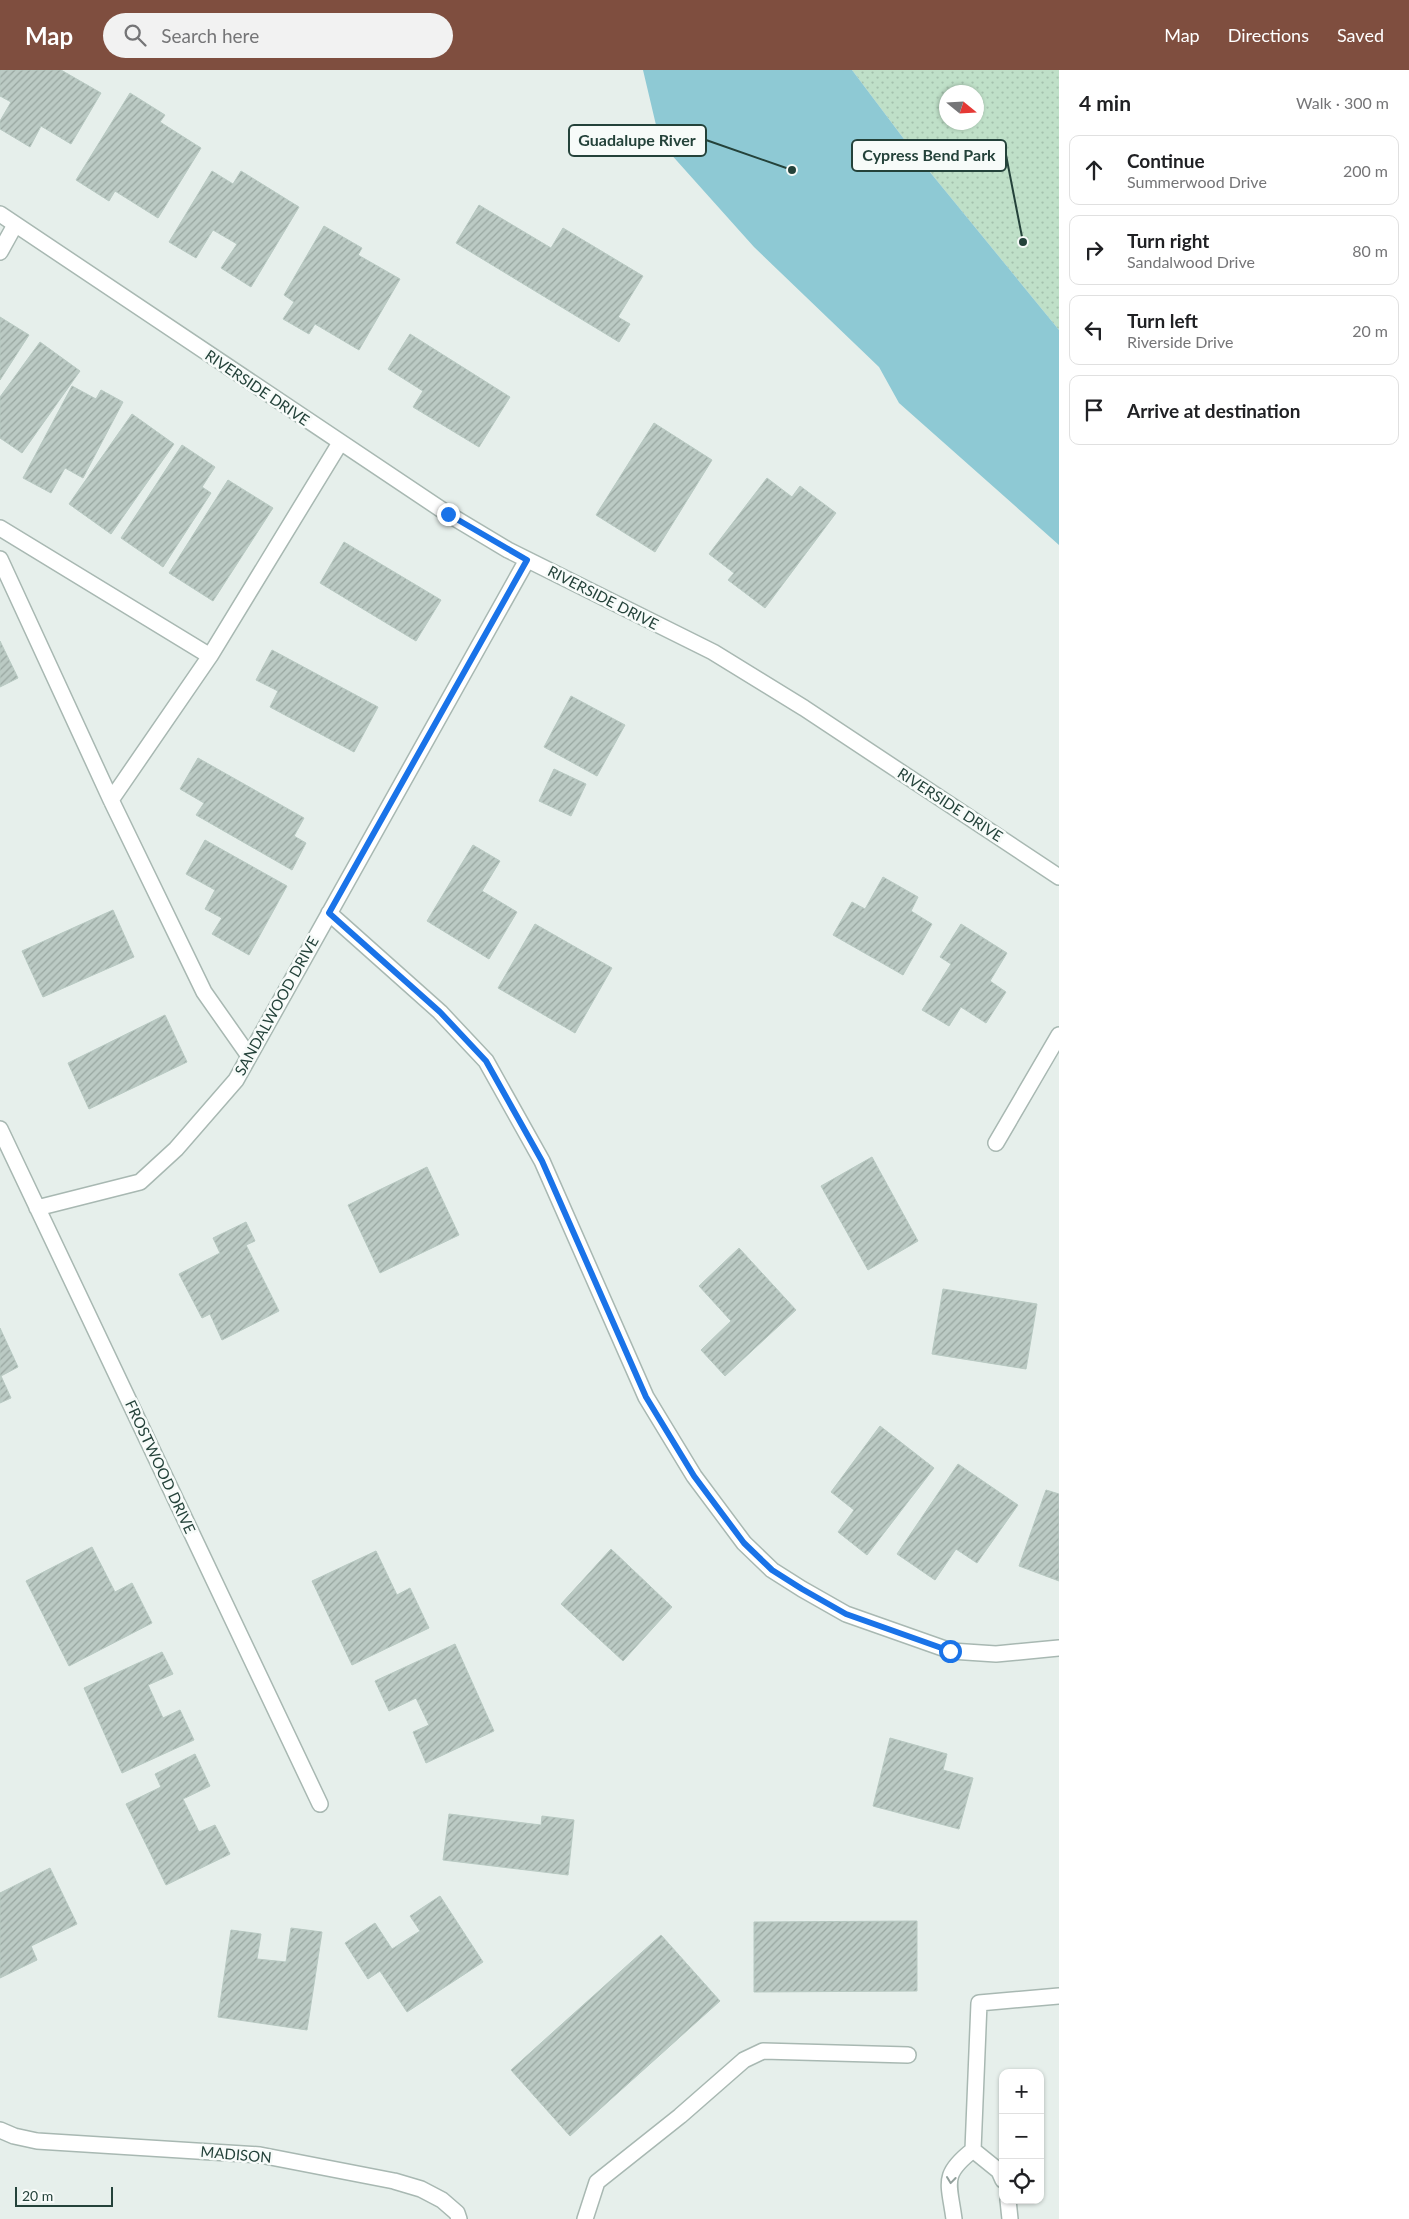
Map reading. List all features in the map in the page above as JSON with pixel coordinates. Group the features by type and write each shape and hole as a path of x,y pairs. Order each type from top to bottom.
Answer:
{"street":[{"name":"RIVERSIDE DRIVE","path":"0,214 448,514 527,560 712,652 804,708 1059,877"},
{"path":"0,252 16,225"},
{"path":"111,800 210,656 340,443"},
{"path":"0,528 210,656"},
{"path":"0,559 111,800 204,992 249,1056"},
{"name":"SANDALWOOD DRIVE","path":"37,1208 140,1182 176,1149 206,1117 236,1080 527,560"},
{"path":"329,913 440,1012 486,1061 542,1161 646,1397 694,1476 744,1543 772,1570 846,1614 941,1648 950,1651 996,1654 1059,1648"},
{"path":"996,1144 1059,1034"},
{"name":"FROSTWOOD DRIVE","path":"0,1129 320,1804"},
{"path":"954,2219 949,2179 955,2164 973,2150 979,2003 1059,1996"},
{"path":"585,2219 597,2182 680,2116 744,2060 763,2051 908,2055"},
{"name":"MADISON","path":"0,2130 14,2136 37,2141 260,2155 394,2181 421,2189 442,2200 457,2214 459,2219"},
{"path":"973,2150 999,2171"},
{"path":"1008,2204 1010,2219"}],"green space":[{"path":"852,70 1059,70 1059,330 916,155"}],"water":[{"path":"643,70 852,70 916,155 1059,330 1059,545 899,403 879,367 754,247 660,142"}],"building":[{"path":"0,70 61,70 101,93 71,144 41,126 30,147 0,129 0,121 11,102 0,96"},
{"path":"130,93 165,115 160,122 201,148 158,218 115,191 109,201 76,180"},
{"path":"212,171 233,184 241,171 299,207 251,287 221,268 237,244 213,230 196,258 169,242"},
{"path":"479,205 551,248 563,228 643,276 618,317 630,324 619,342 456,243"},
{"path":"324,226 362,248 358,255 400,279 359,350 315,324 309,334 283,319 294,302 284,295"},
{"path":"0,317 29,335 0,380"},
{"path":"410,334 510,397 479,447 413,407 423,391 388,369"},
{"path":"40,342 80,371 22,453 0,438 0,397"},
{"path":"72,386 96,399 101,390 123,402 83,478 65,468 51,493 23,478"},
{"path":"132,414 174,444 111,534 69,504"},
{"path":"654,423 712,460 655,552 596,515"},
{"path":"182,445 215,467 202,487 211,493 163,567 121,538"},
{"path":"767,478 792,497 800,486 836,513 765,608 728,580 734,573 709,554"},
{"path":"228,480 273,508 213,601 169,573"},
{"path":"344,542 441,600 416,641 320,583"},
{"path":"0,641 18,678 0,687"},
{"path":"272,650 378,707 354,752 270,707 278,691 256,680"},
{"path":"571,696 625,725 597,776 544,747"},
{"path":"198,758 304,818 294,836 306,843 292,870 196,815 204,803 180,789"},
{"path":"554,769 586,784 571,816 539,801"},
{"path":"205,840 287,886 249,955 212,934 222,918 205,909 215,890 186,874"},
{"path":"473,845 500,861 482,891 517,912 489,959 427,921"},
{"path":"883,877 918,897 911,911 932,924 903,975 833,935 852,902 865,909"},
{"path":"113,910 134,957 43,997 22,951"},
{"path":"535,924 612,968 575,1033 498,988"},
{"path":"961,924 1007,953 990,981 1006,992 986,1023 961,1007 949,1026 922,1010 951,964 940,957"},
{"path":"165,1015 187,1062 89,1109 68,1063"},
{"path":"872,1157 918,1241 868,1270 821,1186"},
{"path":"427,1167 459,1235 380,1273 348,1205"},
{"path":"246,1222 255,1241 246,1245 279,1311 222,1340 210,1314 202,1318 179,1274 220,1253 213,1238"},
{"path":"739,1248 796,1310 725,1376 701,1350 731,1321 699,1286"},
{"path":"943,1289 1037,1304 1026,1369 932,1354"},
{"path":"0,1328 18,1367 1,1376 11,1398 0,1403"},
{"path":"880,1426 934,1468 867,1555 838,1532 854,1510 831,1492"},
{"path":"958,1464 1018,1505 977,1563 956,1549 935,1580 897,1554"},
{"path":"1046,1490 1059,1494 1059,1581 1019,1566"},
{"path":"92,1547 115,1592 132,1583 152,1623 69,1666 26,1581"},
{"path":"611,1549 672,1607 623,1661 561,1604"},
{"path":"376,1551 397,1595 410,1588 429,1628 352,1665 312,1581"},
{"path":"455,1644 494,1731 426,1763 413,1732 429,1725 416,1698 389,1711 375,1681"},
{"path":"162,1652 173,1674 148,1685 163,1718 180,1710 194,1740 122,1773 84,1688"},
{"path":"890,1738 947,1754 943,1770 973,1778 959,1829 873,1806"},
{"path":"195,1754 210,1786 183,1799 199,1832 215,1825 230,1854 166,1885 126,1804 161,1787 155,1774"},
{"path":"449,1814 541,1825 542,1816 574,1820 568,1875 443,1860"},
{"path":"50,1868 77,1924 31,1946 37,1960 0,1978 0,1893"},
{"path":"440,1896 483,1962 407,2012 380,1971 368,1979 345,1943 375,1923 392,1949 420,1931 410,1916"},
{"path":"917,1921 917,1991 754,1992 754,1922"},
{"path":"291,1928 322,1932 307,2030 218,2017 231,1930 261,1934 257,1959 286,1962"},
{"path":"661,1935 720,2001 570,2136 511,2070"}],"place":[{"name":"Guadalupe River","path":"792,170"},
{"name":"Cypress Bend Park","path":"1023,242"}],"route":[{"path":"448,514 527,560 329,913 440,1012 486,1061 542,1161 646,1397 694,1476 744,1543 772,1570 846,1614 950,1651"}]}
